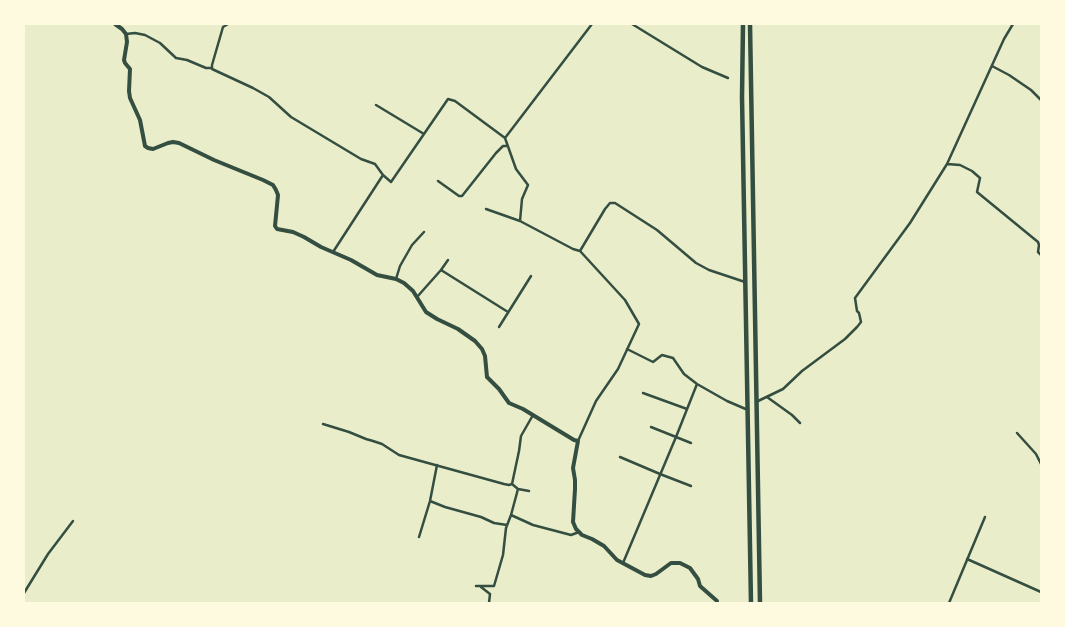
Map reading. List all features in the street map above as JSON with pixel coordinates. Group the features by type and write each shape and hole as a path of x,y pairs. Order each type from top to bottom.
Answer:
{"highway":[{"path":"743,24 742,97 751,603"},
{"path":"750,24 760,603"}],"street":[{"path":"116,24 126,34 127,42 124,60 130,70 130,98 140,120 148,148 153,149 173,142 179,143 273,185 278,195 275,226 277,229 293,232 351,260 377,275 396,279 404,284 413,291 426,312 458,328 482,349 485,356 487,377 510,404 523,409 578,441"},
{"path":"212,68 223,27 228,24"},
{"path":"505,138 592,24"},
{"path":"632,24 702,67 728,78"},
{"path":"756,402 783,389 802,371 844,339 861,322 855,298 910,223 947,164 1004,39 1013,24"},
{"path":"126,34 146,35 160,43 176,58 187,60 206,68 212,68 253,88 268,97 291,118 361,159 375,164 391,182 448,99 456,101 505,138 516,169 528,185 522,199 520,221"},
{"path":"992,66 1031,90 1041,100"},
{"path":"376,105 424,134"},
{"path":"438,181 459,196 462,196 496,153 503,146 507,146"},
{"path":"947,164 960,166 972,171 980,178 977,192 1038,242 1038,252 1041,255"},
{"path":"333,252 383,175"},
{"path":"580,251 605,209 610,203 615,203 657,230 696,263 709,270 746,282"},
{"path":"486,209 520,221 580,251 625,300 639,324 618,369 596,400 578,441 573,468 575,480 573,522 576,529 604,546 617,560 645,575 651,576 656,574 671,563 680,563 690,568 698,579 700,586 717,603"},
{"path":"396,279 400,266 412,245 424,232"},
{"path":"417,297 448,260"},
{"path":"441,270 508,312"},
{"path":"499,327 531,276"},
{"path":"627,349 653,362 662,355 673,358 684,374 697,384 727,401 748,410"},
{"path":"622,563 697,384"},
{"path":"643,393 687,409"},
{"path":"768,397 800,423"},
{"path":"512,484 521,436 532,415"},
{"path":"323,424 382,444 399,455 509,485 512,484 518,489 529,491"},
{"path":"651,427 691,443"},
{"path":"1018,433 1032,448 1041,464"},
{"path":"620,457 691,486"},
{"path":"419,537 430,501 437,465"},
{"path":"489,603 490,594 478,586 494,586 503,555 507,525 518,489"},
{"path":"430,501 494,523 507,525"},
{"path":"511,515 533,525 571,535 579,532"},
{"path":"949,603 985,517"},
{"path":"24,593 48,554 72,521"},
{"path":"968,559 1041,592"}]}
